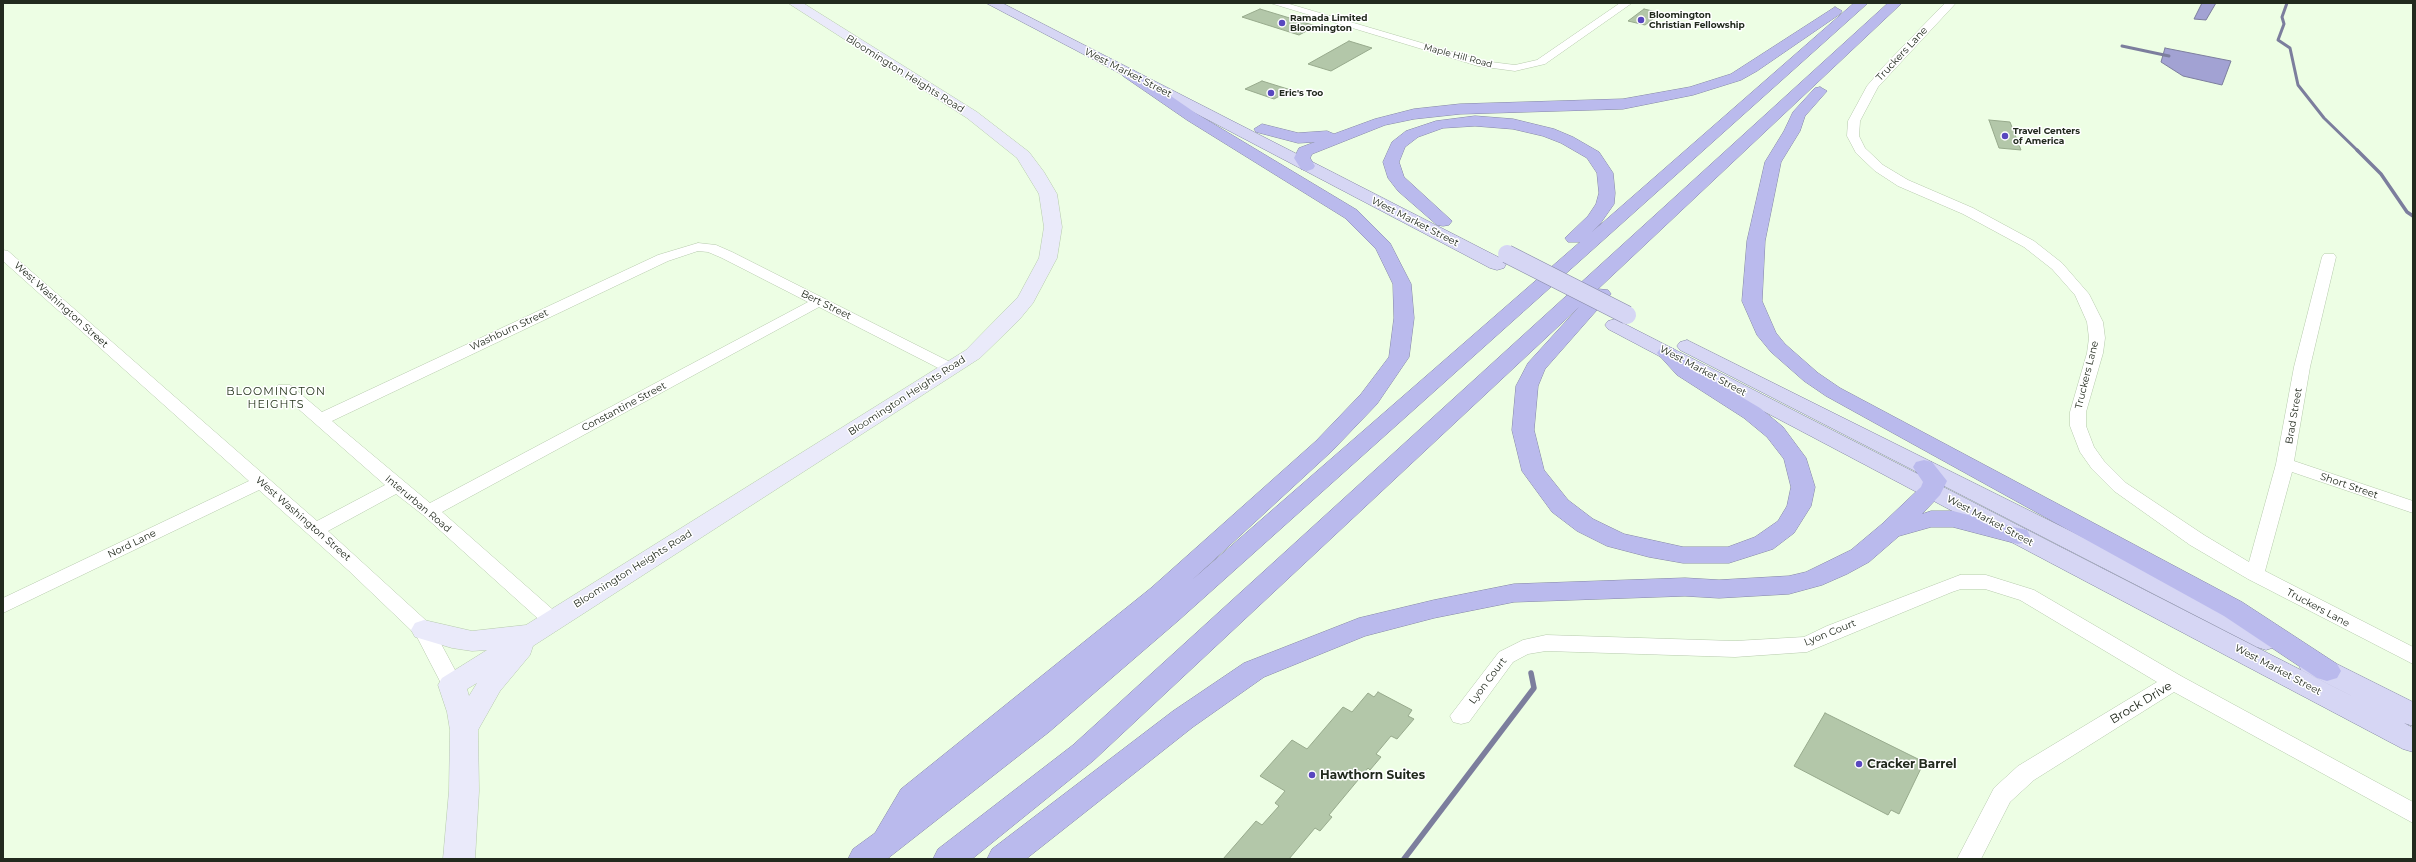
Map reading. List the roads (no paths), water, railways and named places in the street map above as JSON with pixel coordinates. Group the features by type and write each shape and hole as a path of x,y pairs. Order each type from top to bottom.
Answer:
{"highway":[{"path":"1306,159 1350,133 1386,120 1428,111 1623,104 1692,91 1736,77 1752,68 1845,3"},
{"path":"872,853 1039,724 1158,623 1862,3"},
{"path":"949,859 1083,753 1896,3"},
{"path":"1876,21 1865,45 1802,108 1773,162 1756,241 1752,301 1768,335 1793,362 1833,392 2233,609 2327,671"},
{"path":"872,853 912,798 1160,594 1324,446 1369,399 1399,357 1404,318 1402,284 1384,247 1351,214 1192,117 1128,73"},
{"path":"1442,221 1396,178 1391,162 1394,150 1403,139 1428,127 1475,121 1513,124 1548,132 1585,150 1596,159 1605,173 1608,193 1605,204 1594,220 1516,290 1496,326"},
{"path":"1262,129 1298,138 1350,133"},
{"path":"1610,267 1605,291 1566,330 1535,367 1527,386 1523,430 1533,471 1560,506 1585,525 1616,540 1649,549 1683,555 1729,555 1764,543 1786,527 1799,506 1803,487 1795,458 1775,432 1752,413 1684,371 1667,353"},
{"path":"1004,859 1183,719 1254,670 1359,628 1434,609 1514,593 1685,588 1719,589 1789,585 1838,568 1860,556 1891,530 1932,490 1935,481 1924,467"},
{"path":"1891,530 1931,519 1952,519 2018,536"}],"main road":[{"name":"Bloomington Heights Road","path":"452,685 543,626 952,369 972,354 1008,321 1026,299 1041,272 1048,258 1052,232 1048,194 1030,163 1008,142 972,116 794,3"},
{"name":"West Market Street","path":"992,3 1128,73 1306,159 1621,320 1924,467 2413,715"},
{"name":"West Market Street","path":"1017,3 1262,129 1306,159 1442,221 1502,259"},
{"name":"West Market Street","path":"1621,320 1667,353 2413,741"},
{"path":"424,630 452,638 472,641 503,639 543,626"},
{"path":"464,730 490,684 543,626"},
{"name":"West Washington Street","path":"452,685 461,712 464,730 464,791 459,859"}],"street":[{"name":"Maple Hill Road","path":"1275,3 1459,58 1492,66 1515,68 1541,62 1627,3"},
{"name":"Truckers Lane","path":"1951,3 1888,68 1873,86 1854,121 1852,128 1855,142 1868,159 1889,175 2011,234 2044,255 2071,280 2090,308 2095,322 2097,338 2095,353 2078,412 2078,426 2086,448 2098,465 2120,487 2191,536 2256,574 2413,656"},
{"name":"Bert Street","path":"698,247 711,248 727,255 952,369"},
{"name":"Washburn Street","path":"322,419 663,258 677,252 698,247"},
{"name":"West Washington Street","path":"3,254 356,566 424,630 452,685"},
{"name":"Brad Street","path":"2256,574 2285,464 2302,367 2329,257"},
{"name":"Constantine Street","path":"429,511 818,302"},
{"name":"Interurban Road","path":"284,388 322,419 397,486 429,511 543,626"},
{"name":"Short Street","path":"2285,464 2413,507"},
{"name":"Nord Lane","path":"3,606 260,482"},
{"path":"314,530 397,486"},
{"name":"Lyon Court","path":"1461,716 1506,657 1523,648 1546,643 1735,649 1807,644 1834,631 1960,582 1986,582 2027,595 2174,682"},
{"name":"Brock Drive","path":"1969,859 2002,795 2026,773 2174,682 2413,813"}],"water":[{"path":"2202,3 2216,3 2206,20 2194,19"},
{"path":"2165,48 2231,61 2222,85 2183,76 2161,62"}],"waterway":[{"path":"2287,3 2282,17 2284,24 2278,40 2290,48 2298,85 2324,118 2358,151"},
{"path":"2122,46 2169,56"},
{"path":"2358,151 2381,174 2407,212 2413,216"},
{"path":"1404,859 1534,688 1531,673"}],"place":[{"name":"Bloomington Christian Fellowship","path":"1641,20"},
{"name":"Ramada Limited Bloomington","path":"1282,23"},
{"name":"Eric's Too","path":"1271,93"},
{"name":"Travel Centers of America","path":"2005,136"},
{"name":"Cracker Barrel","path":"1859,764"},
{"name":"Hawthorn Suites","path":"1312,775"}],"district":[{"name":"BLOOMINGTON HEIGHTS","path":"276,398"}]}
